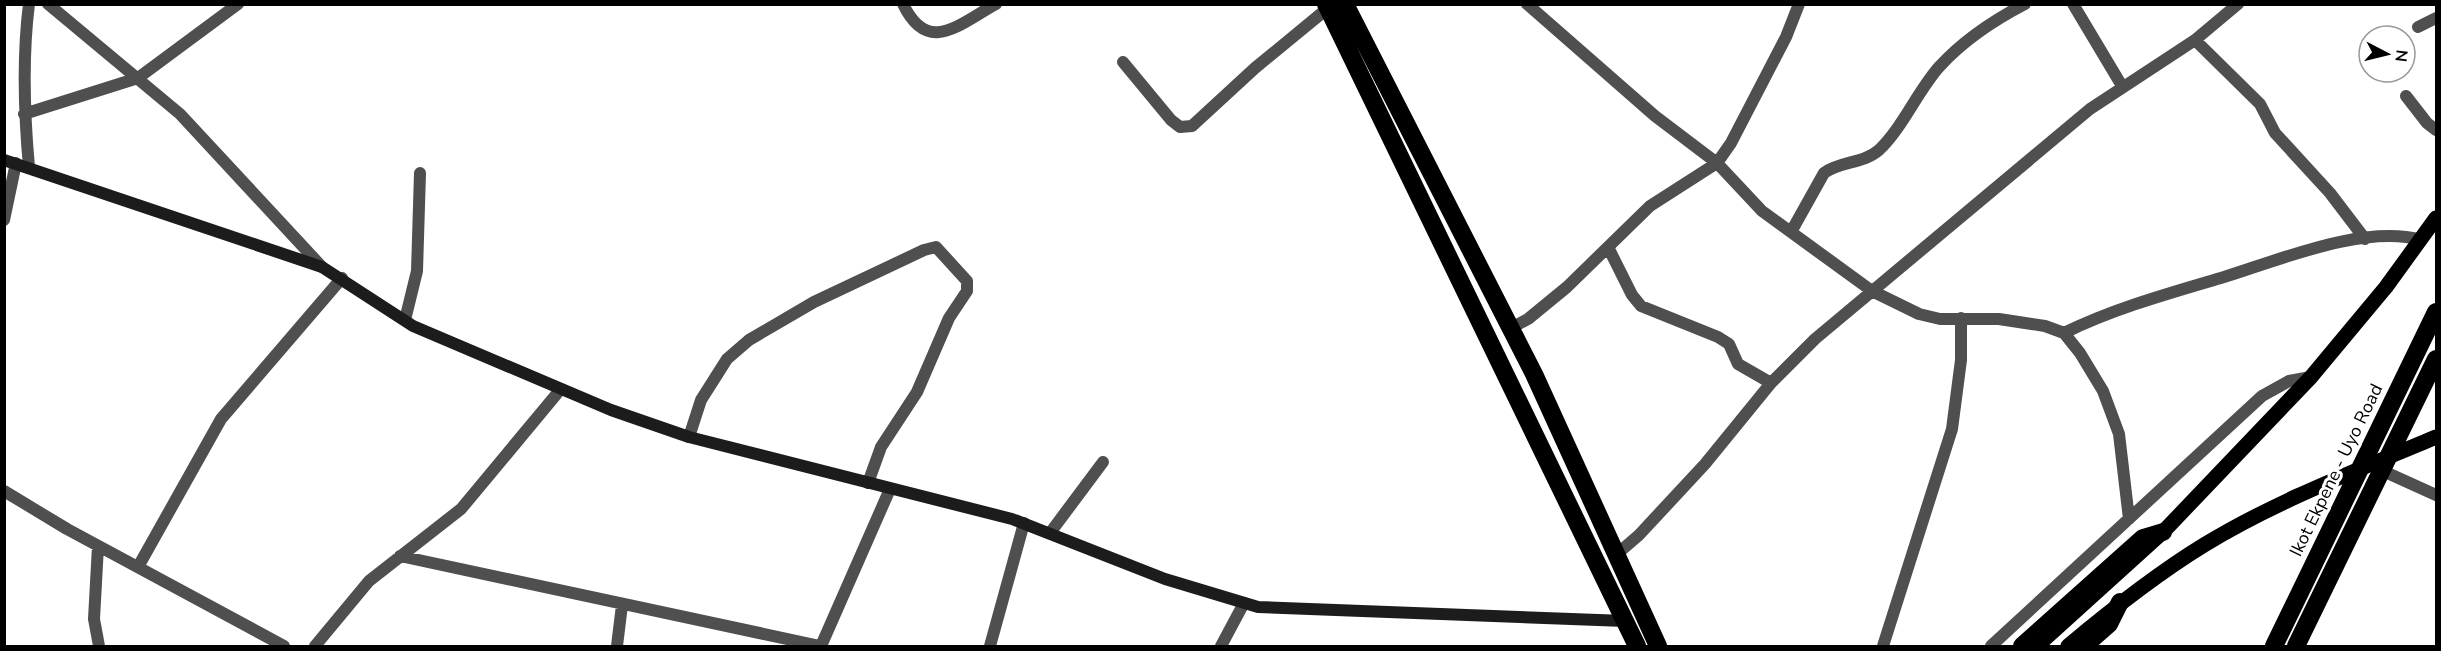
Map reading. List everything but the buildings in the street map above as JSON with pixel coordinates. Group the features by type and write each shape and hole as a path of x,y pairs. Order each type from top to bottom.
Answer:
{"highway":[{"path":"1333,6 1511,328 1658,646"},
{"path":"1333,6 1637,646"},
{"name":"Ikot Ekpene - Uyo Road","path":"2274,646 2436,312"},
{"path":"2296,646 2436,359"},
{"path":"2022,646 2143,538 2163,532"},
{"path":"2084,646 2109,624 2120,602"}],"main road":[{"path":"2037,646 2163,532 2311,377 2386,287 2436,218"},
{"path":"2068,646 2120,602 2205,545 2328,483 2436,437"}],"street":[{"path":"29,4 24,42 24,114 29,167"},
{"path":"48,4 180,114 322,267"},
{"path":"24,114 138,78 238,4"},
{"path":"903,4 910,19 921,31 932,33 944,32 996,4"},
{"path":"1527,4 1655,116 1717,163 1762,211 1872,291 1920,314 1940,319 2011,320 2045,326 2064,333 2080,353 2103,391 2119,434 2129,519"},
{"path":"1511,328 1528,319 1567,287 1650,206 1717,163 1731,143 1786,37 1799,4"},
{"path":"1791,232 1824,173 1833,167 1863,159 1879,150 1938,68 1965,43 2025,4"},
{"path":"2073,4 2122,86"},
{"path":"1617,554 1640,534 1705,464 1771,383 1815,339 2064,131 2122,86 2194,40 2238,4"},
{"path":"1123,62 1171,120 1180,127 1192,126 1255,68 1333,6"},
{"path":"2418,27 2436,18"},
{"path":"2194,40 2260,104 2275,134 2330,193 2365,239"},
{"path":"2406,96 2436,130"},
{"path":"4,220 10,162 322,267 405,320 560,390 689,437 1024,523 1165,579 1244,603 1294,610 1625,621"},
{"path":"405,320 417,272 420,173"},
{"path":"2064,333 2155,298 2342,241 2407,236 2421,240"},
{"path":"689,437 701,400 727,359 748,340 814,302 924,250 936,247 967,281 967,291 949,318 917,392 881,447 868,483"},
{"path":"1608,247 1632,295 1641,306 1718,337 1729,344 1738,364 1771,383"},
{"path":"138,567 221,419 342,278"},
{"path":"1883,646 1952,429 1961,360 1961,318"},
{"path":"1991,646 2262,396 2289,381 2311,377"},
{"path":"315,646 369,581 461,509 560,390"},
{"path":"1050,533 1103,462"},
{"path":"2383,471 2436,495"},
{"path":"400,556 820,646 890,489"},
{"path":"4,491 98,546 284,646"},
{"path":"990,646 1024,523"},
{"path":"98,546 94,619 99,646"},
{"path":"1221,646 1244,603"},
{"path":"617,646 622,605"}]}
